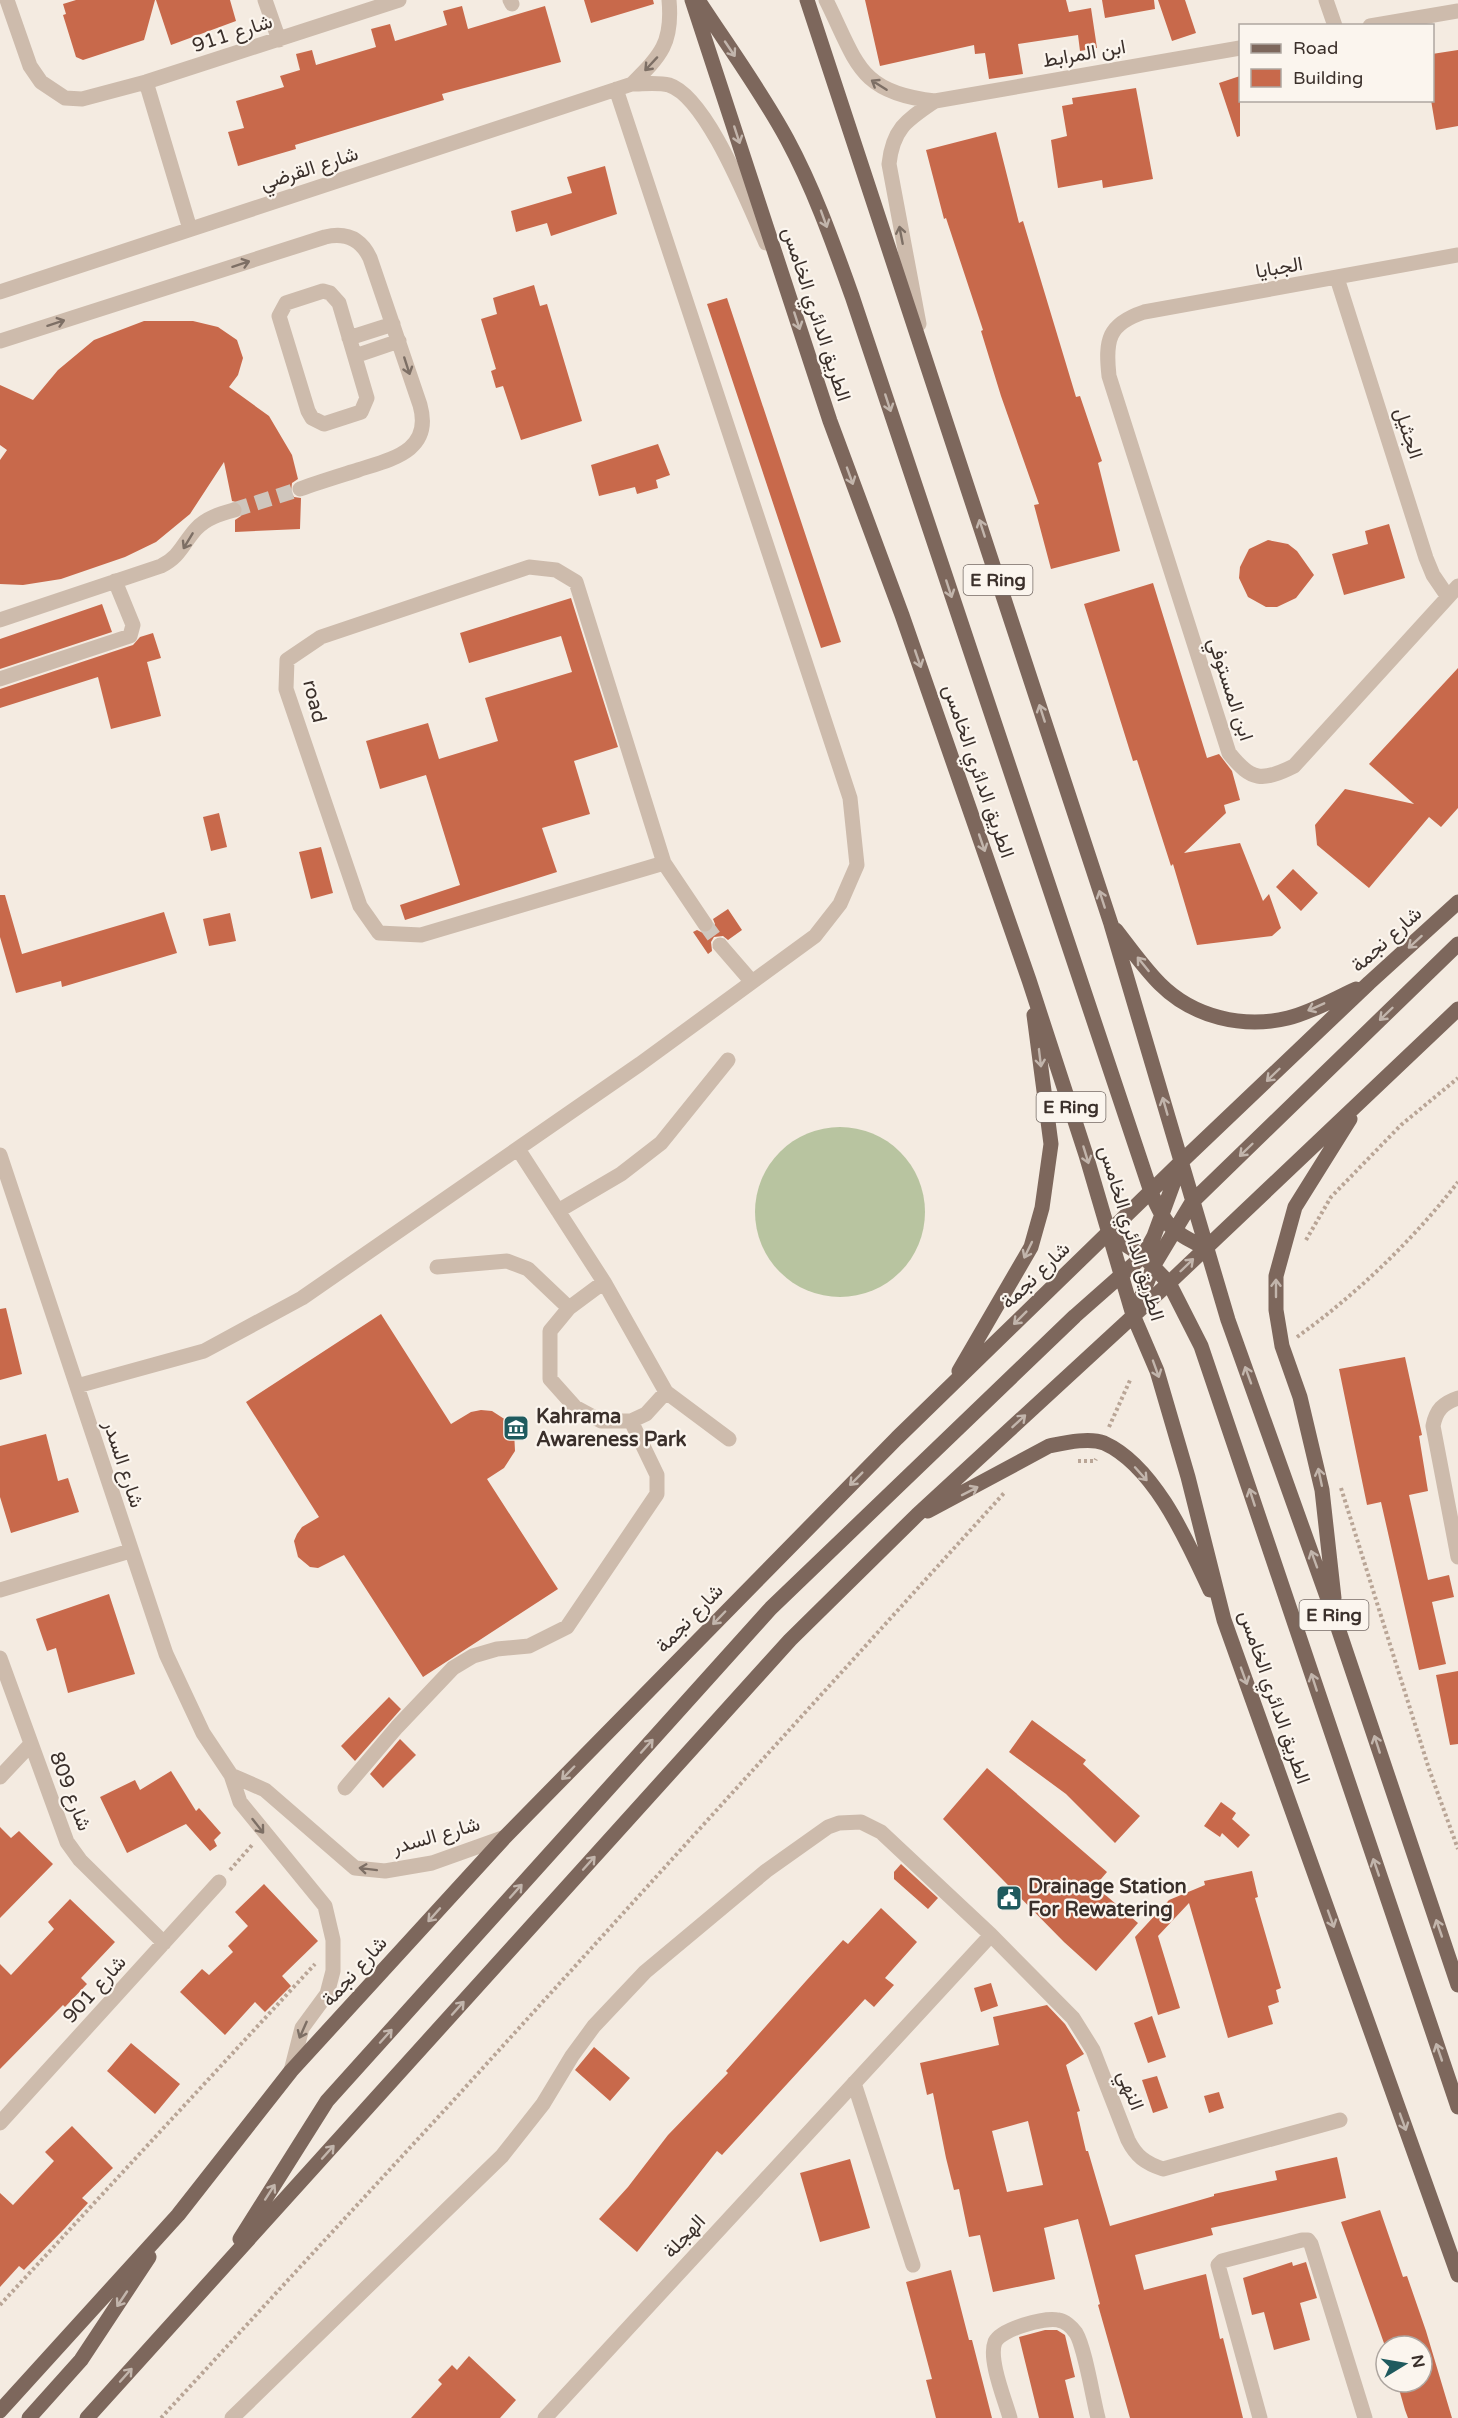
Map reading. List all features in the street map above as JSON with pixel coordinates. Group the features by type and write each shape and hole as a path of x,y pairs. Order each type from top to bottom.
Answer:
{"main road":[{"name":"الطريق الدائري الخامس","path":"692,0 830,421 902,615 1029,980 1086,1155 1133,1315 1157,1371 1188,1477 1224,1620 1458,2275"},
{"path":"698,0 757,88 787,139 820,210 852,296 1150,1192 1161,1216 1172,1231 1205,1248"},
{"name":"E Ring","path":"807,0 925,354 1110,924 1228,1320 1335,1619 1458,1985"},
{"name":"شارع نجمة","path":"0,2410 178,2215 291,2071 505,1838 897,1438 1181,1162 1369,983 1458,902"},
{"path":"1110,924 1160,984 1199,1011 1220,1018 1266,1022 1289,1018 1369,983"},
{"path":"215,2277 327,2101 763,1616 1067,1324 1122,1275 1149,1260 1192,1202 1458,944"},
{"path":"949,1388 1031,1246 1042,1208 1051,1144 1029,980"},
{"path":"87,2418 790,1640 917,1515 1169,1282 1458,1009"},
{"path":"1335,1619 1322,1490 1288,1342 1276,1310 1276,1276 1295,1207 1359,1104"},
{"path":"1133,1315 1161,1216 1181,1162"},
{"path":"1109,1234 1149,1260 1169,1282 1201,1346 1458,2107"},
{"path":"917,1515 1003,1473 1049,1446 1068,1442 1102,1442 1125,1456 1170,1511 1224,1620"},
{"path":"29,2418 81,2360 178,2215"}],"street":[{"name":"شارع 911","path":"7,0 30,66 41,82 65,98 82,99 146,82 399,0"},
{"path":"265,0 279,40"},
{"name":"شارع القرضي","path":"632,84 658,58 672,27 669,0"},
{"name":"ابن المرابط","path":"826,0 859,66 871,81 895,95 935,101 1239,48"},
{"path":"1326,0 1334,24"},
{"path":"1382,24 1458,11"},
{"path":"146,82 190,229"},
{"name":"شارع القرضي","path":"0,292 632,84 669,85 699,109 729,162 786,286"},
{"path":"77,1386 204,1351 302,1298 397,1229 518,1149 815,936 840,904 857,865 850,798 616,89"},
{"name":"ابن المرابط","path":"925,354 890,164 891,147 898,130 935,101"},
{"path":"0,341 334,235 352,238 366,249 423,414 418,440 403,455 300,489"},
{"name":"الجبايا","path":"1112,331 1125,318 1144,312 1458,255"},
{"name":"الجثيل","path":"1337,278 1426,558 1433,575 1453,592"},
{"path":"323,291 330,293 339,303 349,338 368,398 366,406 354,415 324,424 317,423 308,411 279,316 281,308 294,300 323,291"},
{"path":"349,338 393,324"},
{"name":"ابن المستوفي","path":"1112,331 1107,353 1109,376 1229,753 1242,770 1257,777 1275,775 1293,766 1453,592"},
{"path":"354,356 399,341"},
{"path":"0,620 169,562 183,550 197,527 212,517 234,510"},
{"name":"road","path":"530,567 556,570 576,582 664,863 421,935 379,933 360,906 286,689 287,660 321,637 530,567"},
{"path":"0,679 130,636 133,625 115,581"},
{"path":"664,863 705,924"},
{"path":"720,945 752,982"},
{"path":"558,1211 621,1174 661,1143 728,1060"},
{"path":"518,1149 604,1282 666,1392 729,1439"},
{"name":"شارع السدر","path":"0,1155 130,1551 166,1654 184,1696 203,1733 231,1775 240,1802 325,1906 333,1940 333,1971 327,1994 302,2028 291,2071"},
{"path":"437,1267 507,1261 528,1269 569,1308"},
{"path":"604,1282 569,1308 550,1331 550,1379 575,1407 601,1421 631,1421 646,1414 666,1392"},
{"path":"1458,1398 1446,1402 1439,1410 1433,1426 1458,1557"},
{"path":"345,1788 397,1727 453,1668 474,1656 497,1649 529,1646 567,1627 657,1494 657,1475 631,1421"},
{"path":"0,1590 130,1551"},
{"name":"شارع 809","path":"0,1658 67,1842 80,1860 164,1943"},
{"path":"0,1777 31,1744"},
{"name":"شارع السدر","path":"231,1775 265,1790 355,1868 385,1871 432,1863 505,1838"},
{"name":"النهي","path":"232,2418 502,2156 543,2104 572,2056 619,1998 719,1908 775,1864 828,1827 839,1823 861,1822 881,1832 991,1935 1083,2032 1093,2050 1128,2140 1135,2154 1147,2163 1163,2169 1340,2120"},
{"name":"شارع 901","path":"0,2123 219,1882"},
{"name":"الهجلة","path":"544,2418 991,1935"},
{"path":"854,2083 913,2265"},
{"path":"1260,2418 1218,2265 1222,2261 1308,2240 1365,2418"},
{"path":"1010,2418 995,2364 995,2343 1000,2334 1009,2330 1054,2319 1062,2321 1077,2334 1098,2418"}],"path":[{"path":"1301,1247 1331,1197 1401,1125 1458,1078"},
{"path":"1288,1342 1333,1312 1392,1256 1458,1182"},
{"path":"1288,1342 1294,1327"},
{"path":"1075,1461 1095,1461 1131,1378"},
{"path":"161,2418 452,2102 1011,1485"},
{"path":"1341,1485 1429,1769 1458,1849"},
{"path":"219,1882 264,1833"},
{"path":"0,2305 315,1965 333,1940"}],"green space":[{"path":"840,1127 873,1133 900,1152 919,1179 925,1212 919,1245 900,1272 873,1291 840,1297 807,1291 780,1272 761,1245 755,1212 761,1179 780,1152 807,1133"}],"building":[{"path":"76,0 155,0 144,40 83,60 76,57 63,15 66,14 63,4"},
{"path":"156,0 230,0 236,21 171,45"},
{"path":"584,0 653,0 654,4 591,23"},
{"path":"865,0 1066,0 1069,12 1091,8 1097,48 1080,51 1078,35 1018,44 1023,74 989,79 985,53 975,54 974,45 880,66"},
{"path":"1102,0 1154,0 1155,9 1105,18"},
{"path":"1158,0 1185,0 1196,33 1172,41"},
{"path":"462,6 468,29 545,6 561,62 442,94 444,100 295,145 296,149 238,166 228,132 244,128 236,101 284,87 280,76 300,70 296,54 312,50 316,65 376,47 371,29 390,24 395,41 447,25 443,11"},
{"path":"1458,50 1458,126 1436,130 1431,102 1434,102 1434,54"},
{"path":"1239,76 1240,136 1237,137 1219,83"},
{"path":"1136,88 1153,179 1103,188 1102,180 1058,188 1051,140 1067,136 1062,106 1073,104 1072,98"},
{"path":"996,132 1019,223 1023,221 1076,397 1080,396 1102,461 1098,463 1120,551 1051,569 1034,505 1039,504 1001,396 981,331 983,330 946,218 944,219 926,150"},
{"path":"605,166 617,214 551,236 547,223 516,232 511,211 572,193 567,177"},
{"path":"534,285 540,306 547,304 582,421 521,440 503,386 496,388 491,371 496,369 481,319 497,314 493,298"},
{"path":"727,298 841,642 821,648 707,304"},
{"path":"144,321 193,321 218,327 237,340 243,358 238,375 229,387 269,416 292,455 298,479 292,483 291,492 294,497 301,498 300,529 235,532 235,520 241,516 243,508 240,503 232,501 224,462 190,514 156,542 125,557 61,579 23,585 0,584 0,460 7,450 0,445 0,385 33,400 58,370 94,340"},
{"path":"658,444 670,475 656,480 658,488 637,494 635,487 599,496 591,465"},
{"path":"1389,524 1405,578 1344,595 1332,554 1368,544 1365,531"},
{"path":"1268,540 1288,544 1297,551 1314,575 1296,598 1277,607 1266,607 1248,597 1239,578 1240,567 1249,549"},
{"path":"1153,583 1207,758 1219,754 1232,771 1240,800 1224,805 1226,813 1184,853 1240,843 1263,901 1269,894 1281,928 1272,936 1197,945 1173,864 1171,866 1137,760 1133,761 1084,604"},
{"path":"571,598 618,747 574,761 590,814 542,828 557,872 405,920 400,905 460,885 426,775 380,789 366,741 428,723 439,759 498,741 485,698 572,672 561,636 469,663 460,633"},
{"path":"102,604 112,632 0,669 0,639"},
{"path":"153,633 161,658 147,662 161,716 111,729 98,677 0,708 0,689 133,645 140,637"},
{"path":"1458,668 1458,808 1441,827 1429,817 1369,888 1317,845 1315,825 1345,789 1414,804 1369,764"},
{"path":"219,813 227,847 211,851 203,817"},
{"path":"321,847 333,893 311,899 299,852"},
{"path":"1293,869 1318,893 1301,911 1276,887"},
{"path":"0,895 5,895 22,954 164,912 177,953 62,987 61,981 16,993 0,937"},
{"path":"728,909 742,930 728,940 723,936 714,937 711,942 712,951 708,954 693,932 697,930 705,934 711,932 715,924 713,919"},
{"path":"230,913 236,941 209,946 203,919"},
{"path":"6,1308 22,1374 0,1380 0,1309"},
{"path":"381,1314 451,1424 471,1412 481,1410 492,1411 509,1422 514,1431 515,1451 504,1468 487,1479 558,1589 423,1677 344,1555 318,1568 310,1567 298,1557 294,1541 297,1534 302,1527 319,1517 246,1402"},
{"path":"1405,1357 1422,1435 1419,1436 1428,1491 1409,1495 1428,1580 1449,1575 1454,1597 1432,1602 1446,1664 1419,1670 1381,1502 1367,1505 1339,1369"},
{"path":"46,1434 58,1481 68,1478 79,1512 11,1533 0,1497 0,1446"},
{"path":"109,1594 135,1674 68,1693 56,1648 47,1651 36,1619"},
{"path":"1458,1671 1458,1744 1450,1745 1436,1675"},
{"path":"389,1697 401,1709 355,1761 341,1746"},
{"path":"1032,1720 1086,1760 1083,1764 1140,1816 1115,1843 1066,1794 1009,1752"},
{"path":"400,1739 416,1755 383,1788 370,1774"},
{"path":"987,1768 1107,1872 1095,1886 1138,1923 1096,1971 1064,1942 943,1819"},
{"path":"171,1771 196,1811 199,1808 221,1833 214,1840 217,1846 210,1851 186,1824 127,1853 100,1797 135,1780 140,1790"},
{"path":"1221,1802 1236,1813 1232,1819 1250,1835 1238,1848 1222,1833 1220,1837 1204,1826"},
{"path":"0,1827 11,1838 19,1831 53,1864 0,1918"},
{"path":"901,1864 938,1898 928,1909 894,1879 894,1872"},
{"path":"1252,1871 1258,1897 1255,1898 1281,1988 1276,1990 1279,2002 1268,2006 1273,2024 1228,2038 1189,1903 1158,1936 1180,2008 1158,2015 1135,1937 1169,1900 1205,1885 1204,1881"},
{"path":"264,1884 318,1941 282,1976 291,1986 265,2012 255,2002 225,2035 180,1992 202,1969 209,1975 233,1952 228,1946 248,1926 235,1912"},
{"path":"70,1899 115,1942 81,1978 87,1984 0,2069 0,1964 11,1975 54,1929 48,1922"},
{"path":"881,1908 917,1942 885,1978 894,1985 874,2007 865,1999 722,2155 717,2151 637,2252 599,2219 628,2187 668,2135 728,2073 726,2071 843,1940 848,1944"},
{"path":"991,1983 998,2006 981,2012 974,1988"},
{"path":"1047,2005 1065,2024 1084,2054 1066,2065 1080,2111 1077,2112 1086,2151 1088,2151 1110,2226 1214,2196 1214,2194 1277,2180 1275,2171 1337,2157 1346,2198 1211,2228 1213,2235 1135,2255 1144,2290 1206,2274 1220,2339 1223,2338 1243,2418 1130,2418 1098,2305 1100,2304 1078,2219 1044,2228 1055,2279 993,2292 980,2235 969,2237 959,2189 954,2190 933,2093 927,2095 920,2063 999,2045 993,2017","holes":["1028,2121 1043,2185 1007,2192 992,2131"]},
{"path":"1152,2016 1166,2057 1148,2063 1134,2023"},
{"path":"131,2043 180,2084 155,2114 107,2071"},
{"path":"594,2047 630,2078 610,2101 575,2070"},
{"path":"1157,2076 1168,2108 1153,2113 1142,2080"},
{"path":"1219,2092 1224,2108 1209,2113 1204,2096"},
{"path":"72,2126 113,2168 82,2198 88,2203 65,2228 24,2270 19,2266 0,2287 0,2193 13,2205 54,2161 45,2152"},
{"path":"850,2159 870,2228 820,2242 800,2173"},
{"path":"1380,2210 1403,2277 1407,2276 1427,2334 1381,2334 1341,2222"},
{"path":"1292,2262 1293,2266 1306,2262 1317,2298 1300,2303 1310,2340 1274,2350 1264,2312 1252,2315 1243,2278"},
{"path":"951,2270 992,2418 936,2418 926,2380 932,2379 906,2282"},
{"path":"1045,2330 1057,2330 1065,2335 1075,2377 1065,2380 1074,2418 1039,2418 1019,2337"},
{"path":"469,2356 516,2400 500,2418 411,2418 442,2384 438,2380 452,2365 457,2370"},
{"path":"1434,2358 1452,2418 1408,2418 1400,2394 1434,2394"}],"tunnel":[{"path":"234,510 300,489"},
{"path":"705,924 720,945"}],"place":[{"name":"Kahrama Awareness Park","path":"516,1428"},
{"name":"Drainage Station For Rewatering","path":"1009,1898"}]}
